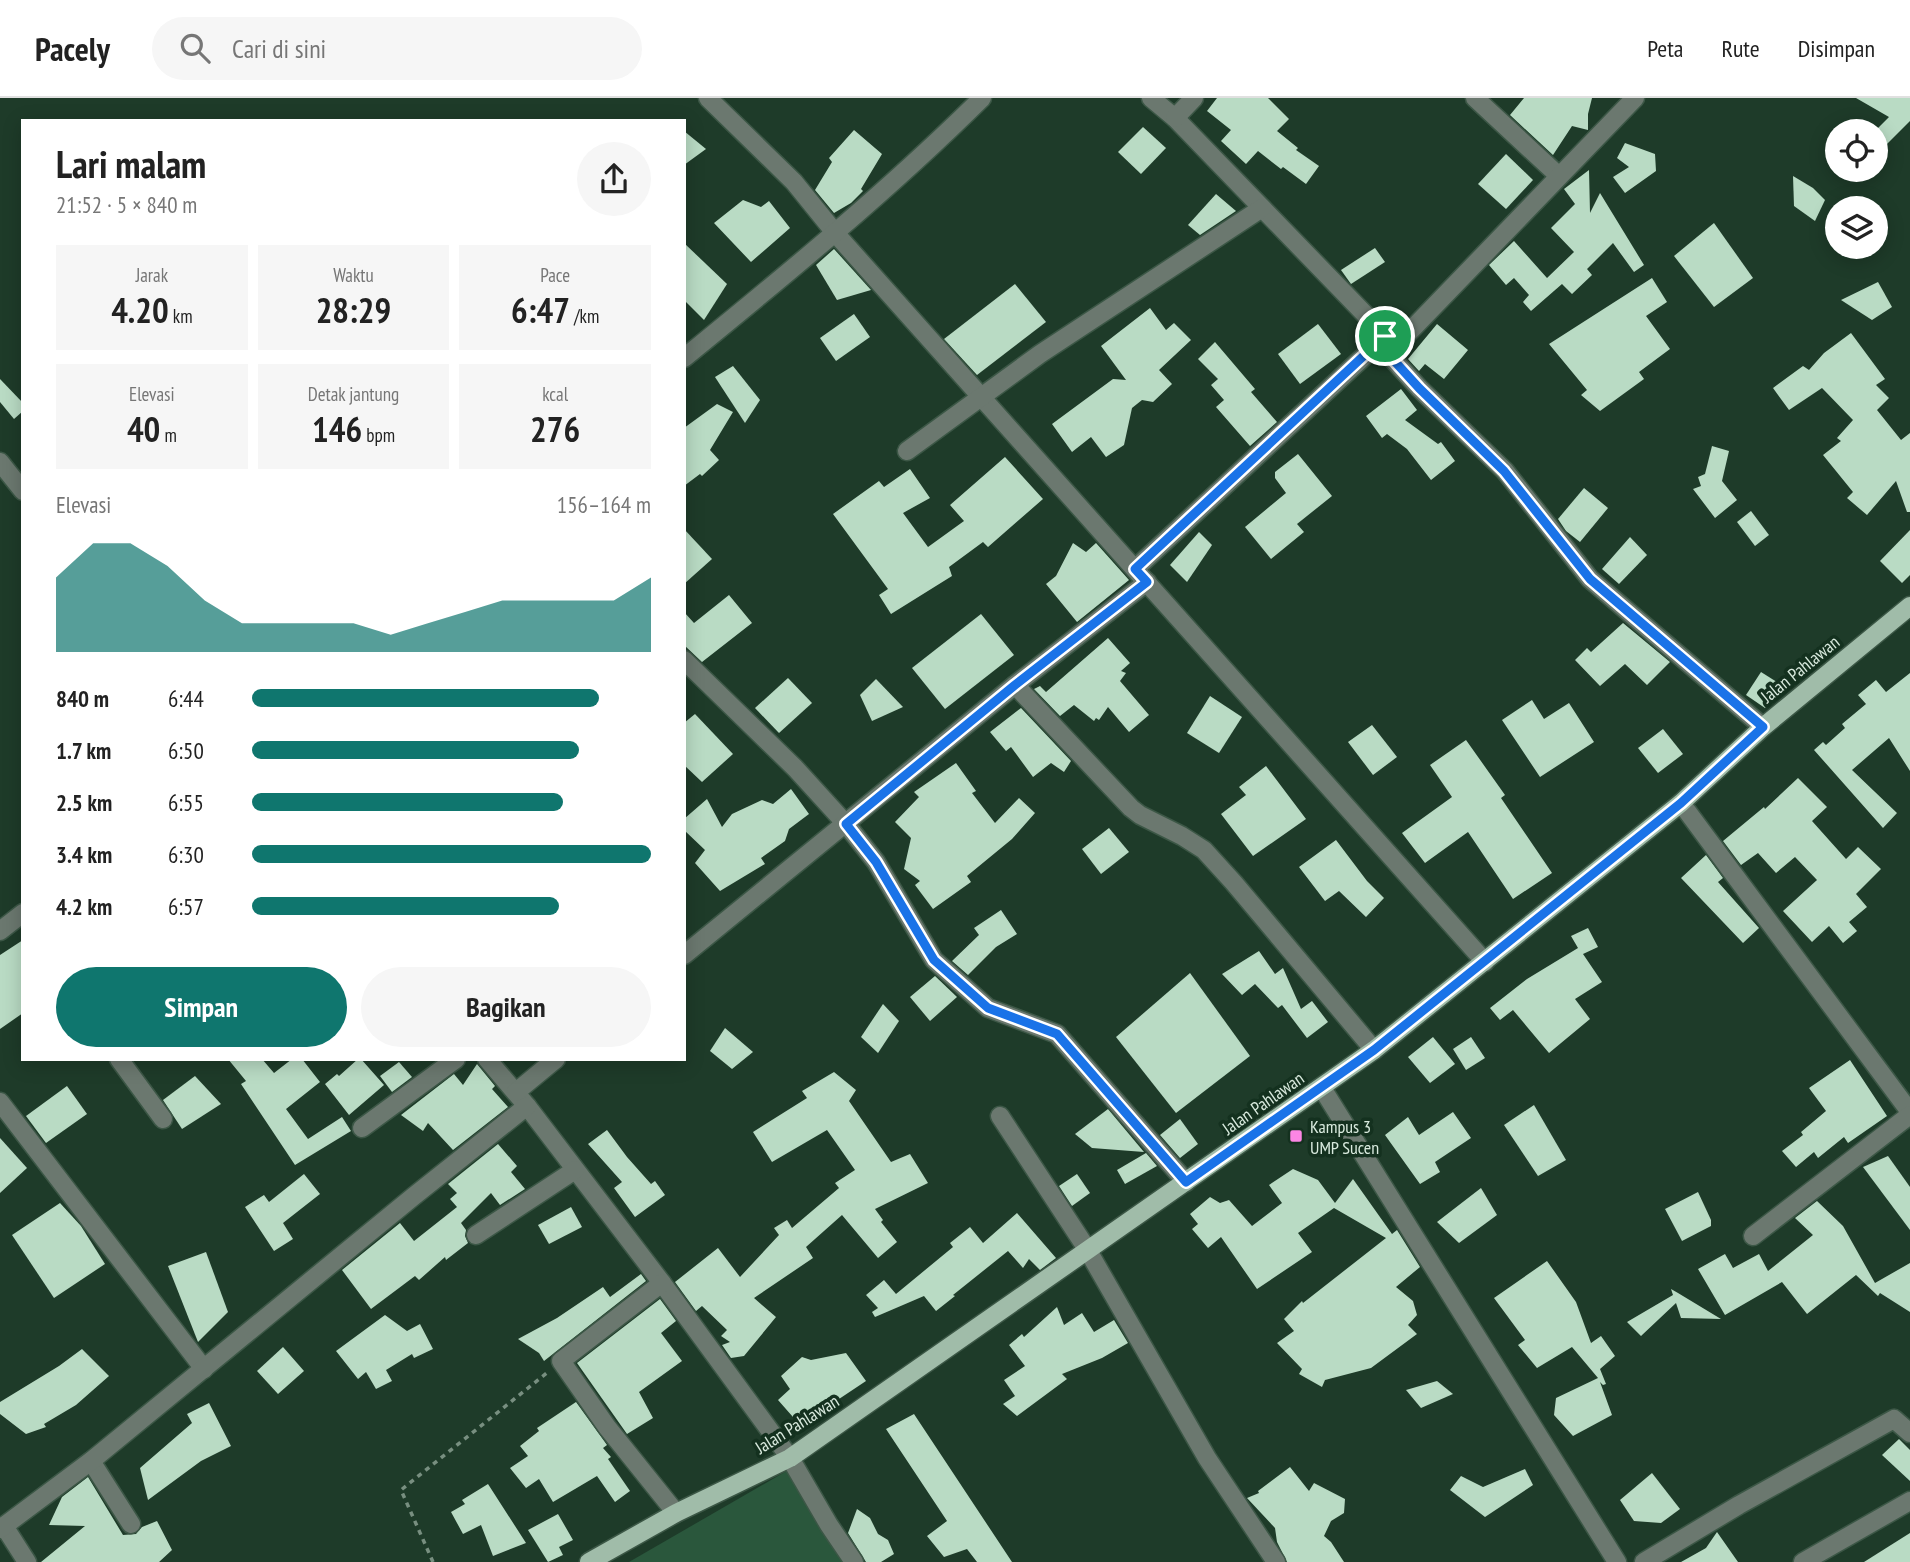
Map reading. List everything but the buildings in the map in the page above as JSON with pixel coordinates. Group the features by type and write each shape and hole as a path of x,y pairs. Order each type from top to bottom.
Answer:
{"main road":[{"name":"Jalan Pahlawan","path":"589,1562 676,1513 790,1458 1322,1088 1485,962 1681,803 1763,727 1910,606"}],"street":[{"path":"708,98 794,181 836,234 1485,962"},
{"path":"686,356 836,234 925,154 982,98"},
{"path":"1151,98 1175,118 1262,208 1387,345 1419,388 1504,471 1590,579 1763,727"},
{"path":"1175,118 1194,98"},
{"path":"1475,98 1559,176"},
{"path":"686,953 1015,685 1141,576 1387,345 1635,98"},
{"path":"907,451 1117,301 1262,208"},
{"path":"0,462 21,488"},
{"path":"686,662 795,768 846,824 876,862 934,960 988,1008 1057,1034 1186,1182"},
{"path":"1015,685 1131,808 1204,850 1374,1050"},
{"path":"1681,803 1910,1114 1753,1236"},
{"path":"0,931 21,919"},
{"path":"121,1061 163,1119"},
{"path":"362,1128 453,1061"},
{"path":"489,1061 527,1106 662,1283 790,1458 854,1562"},
{"path":"516,1092 554,1061"},
{"path":"1322,1088 1617,1562"},
{"path":"0,1102 204,1369"},
{"path":"27,1562 2,1527 91,1461 527,1106"},
{"path":"1000,1116 1087,1249 1208,1458 1276,1562"},
{"path":"476,1235 575,1170"},
{"path":"662,1283 561,1361 607,1427 676,1513"},
{"path":"1644,1562 1739,1505 1894,1419 1910,1433"},
{"path":"91,1461 131,1524"},
{"path":"1803,1562 1910,1501"}],"path":[{"path":"433,1562 401,1490 561,1361"}],"green space":[{"path":"790,1469 852,1562 629,1562"}],"place":[{"name":"Kampus 3 UMP Sucen","path":"1296,1136"}],"route":[{"path":"1385,336 1388,354 1504,471 1590,579 1763,727 1681,803 1374,1050 1186,1182 1057,1034 988,1008 934,960 876,862 846,824 1015,685 1147,582 1135,569 1385,336"}]}
